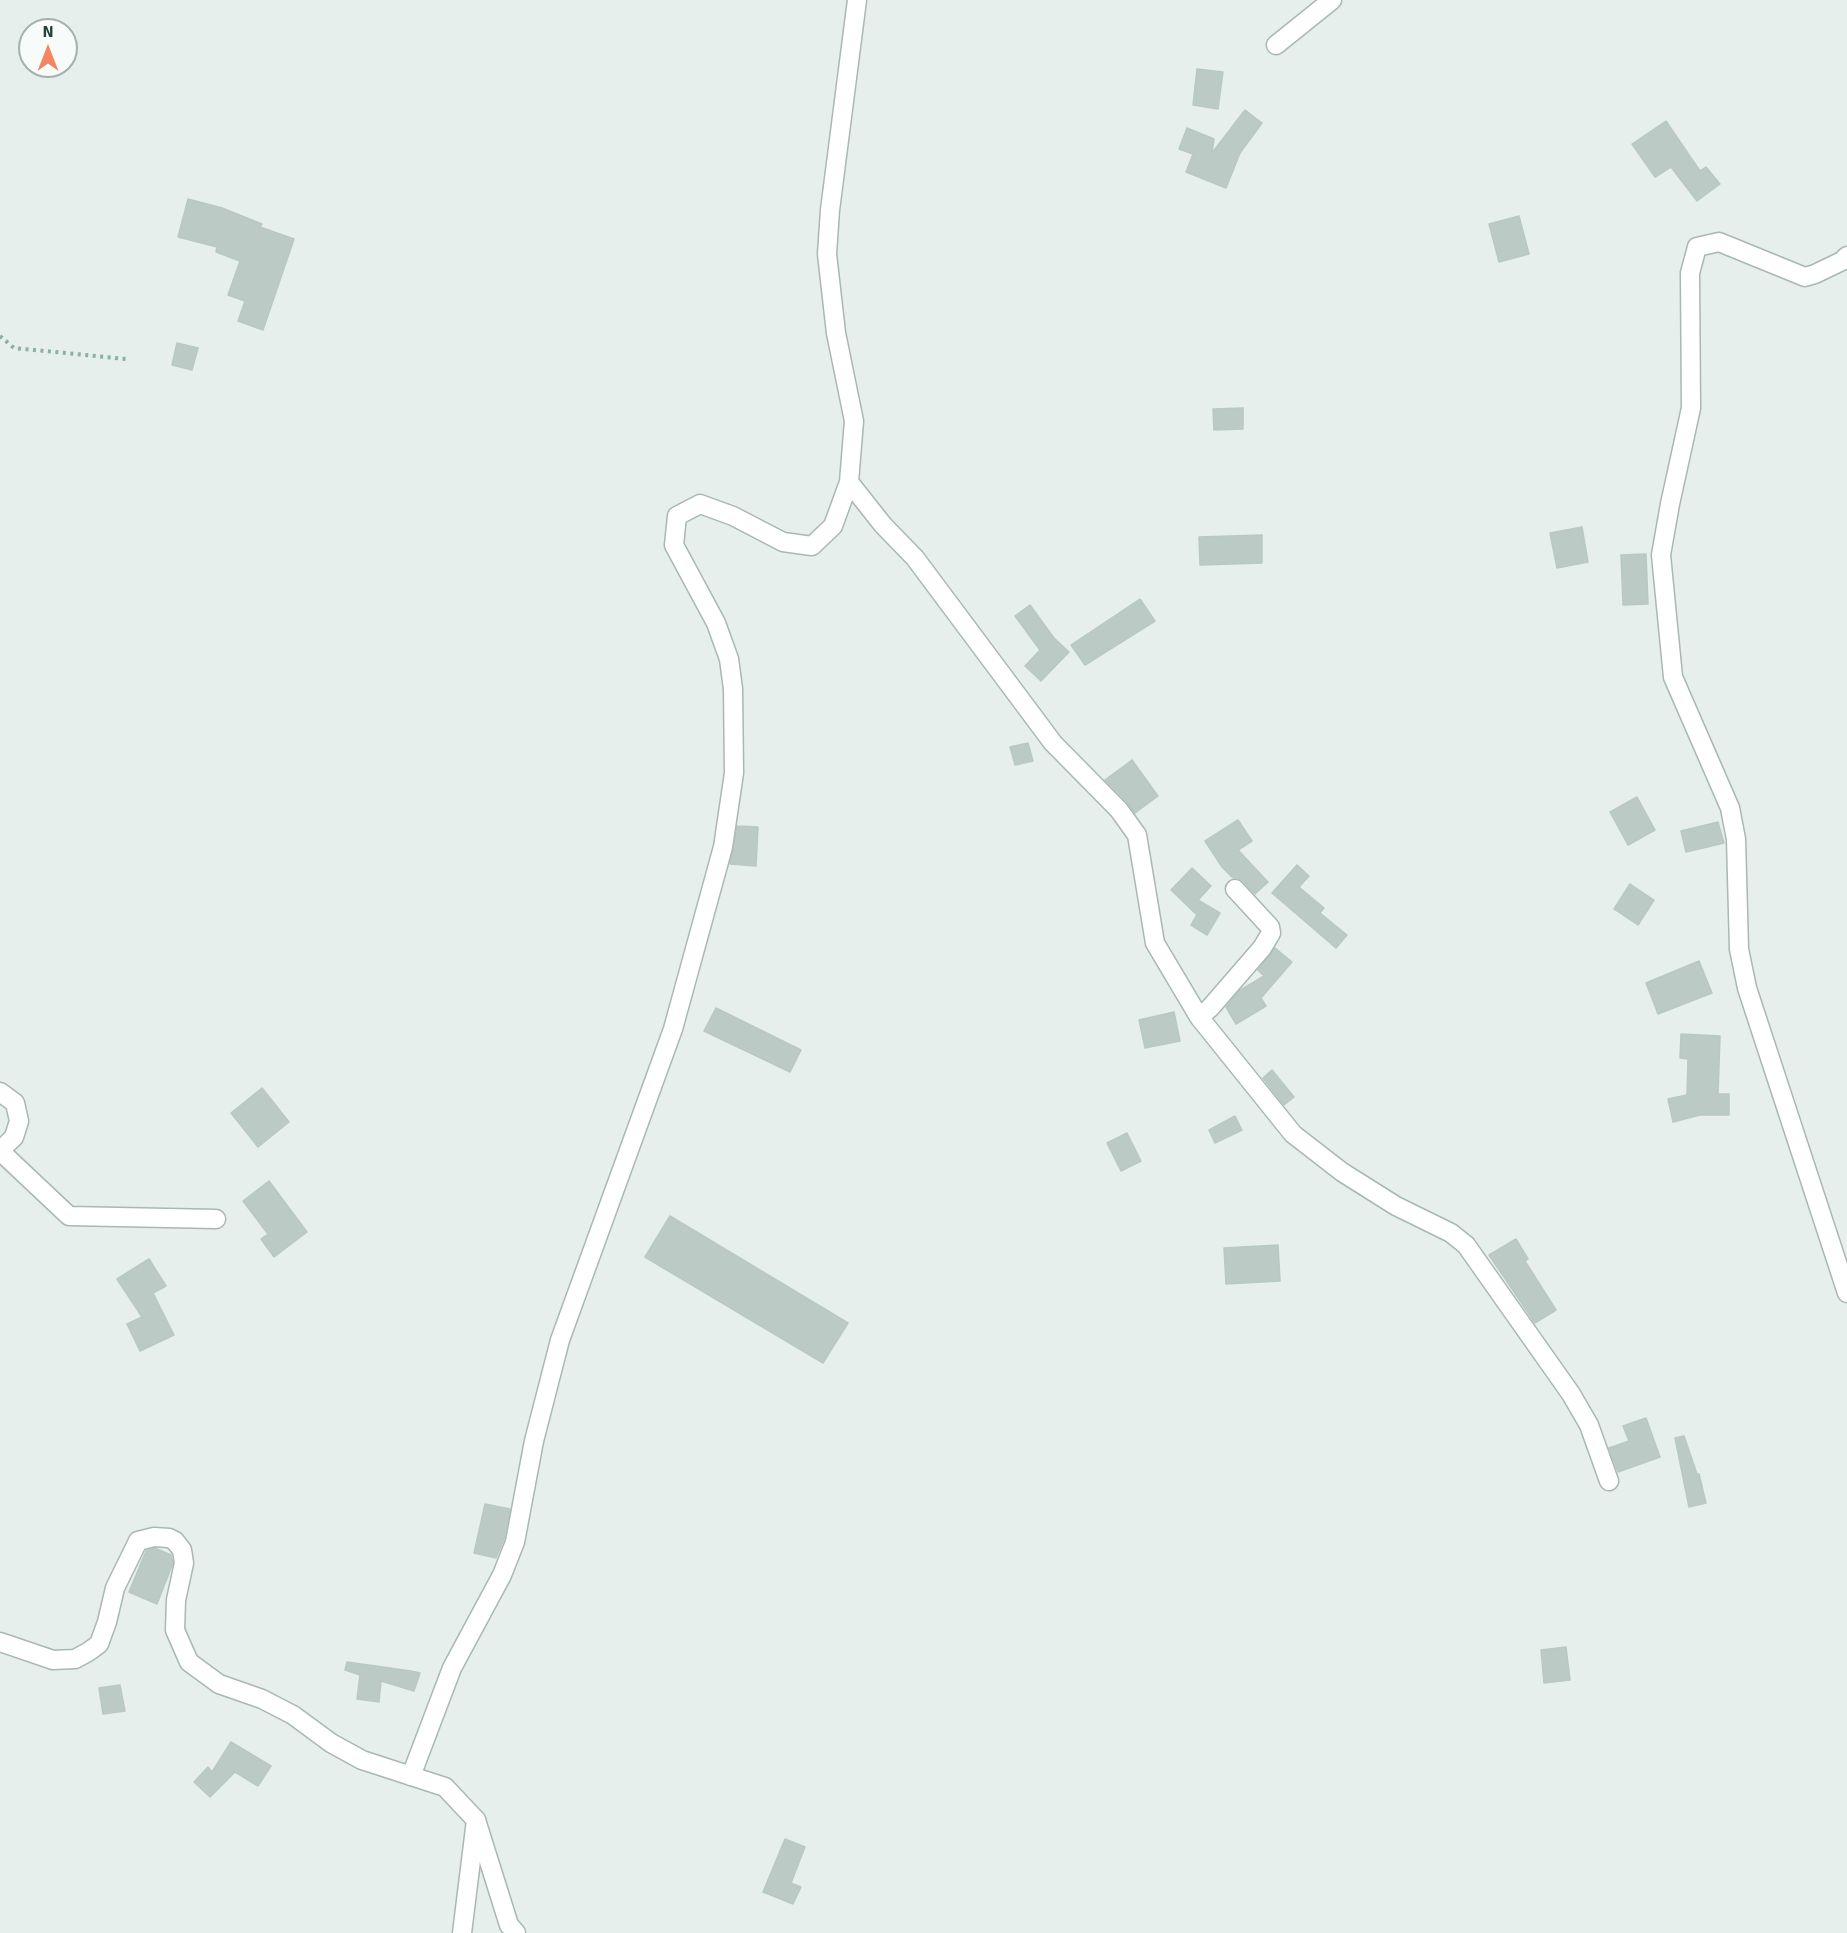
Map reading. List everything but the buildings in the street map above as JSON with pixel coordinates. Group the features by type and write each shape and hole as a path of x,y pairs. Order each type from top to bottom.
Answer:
{"street":[{"path":"411,1776 452,1668 502,1575 515,1542 534,1441 560,1340 673,1029 723,848 734,773 733,689 729,659 716,623 674,545 677,516 700,504 733,516 783,542 812,546 833,526 849,482 854,421 836,333 827,254 830,210 857,0"},
{"path":"1276,45 1332,0"},
{"path":"1847,256 1842,261 1815,274 1805,276 1719,242 1697,247 1690,273 1691,408 1661,555 1673,677 1730,808 1736,839 1739,949 1747,988 1847,1293"},
{"path":"849,482 883,525 915,558 1053,743 1119,810 1137,835 1155,943 1199,1017 1293,1134 1342,1172 1396,1206 1451,1233 1466,1245 1571,1394 1589,1425 1609,1481"},
{"path":"1199,1017 1210,1008 1262,948 1271,933 1270,927 1235,889"},
{"path":"0,1092 15,1103 19,1121 14,1137 0,1151 69,1216 216,1219"},
{"path":"0,1642 53,1659 75,1659 88,1652 99,1644 107,1623 115,1588 138,1541 154,1537 170,1538 182,1550 184,1563 176,1600 175,1630 189,1662 219,1684 262,1699 293,1715 331,1743 362,1760 445,1787 476,1820 509,1925 516,1933"},
{"path":"462,1933 476,1820"}],"path":[{"path":"0,336 14,348 126,359"}]}
